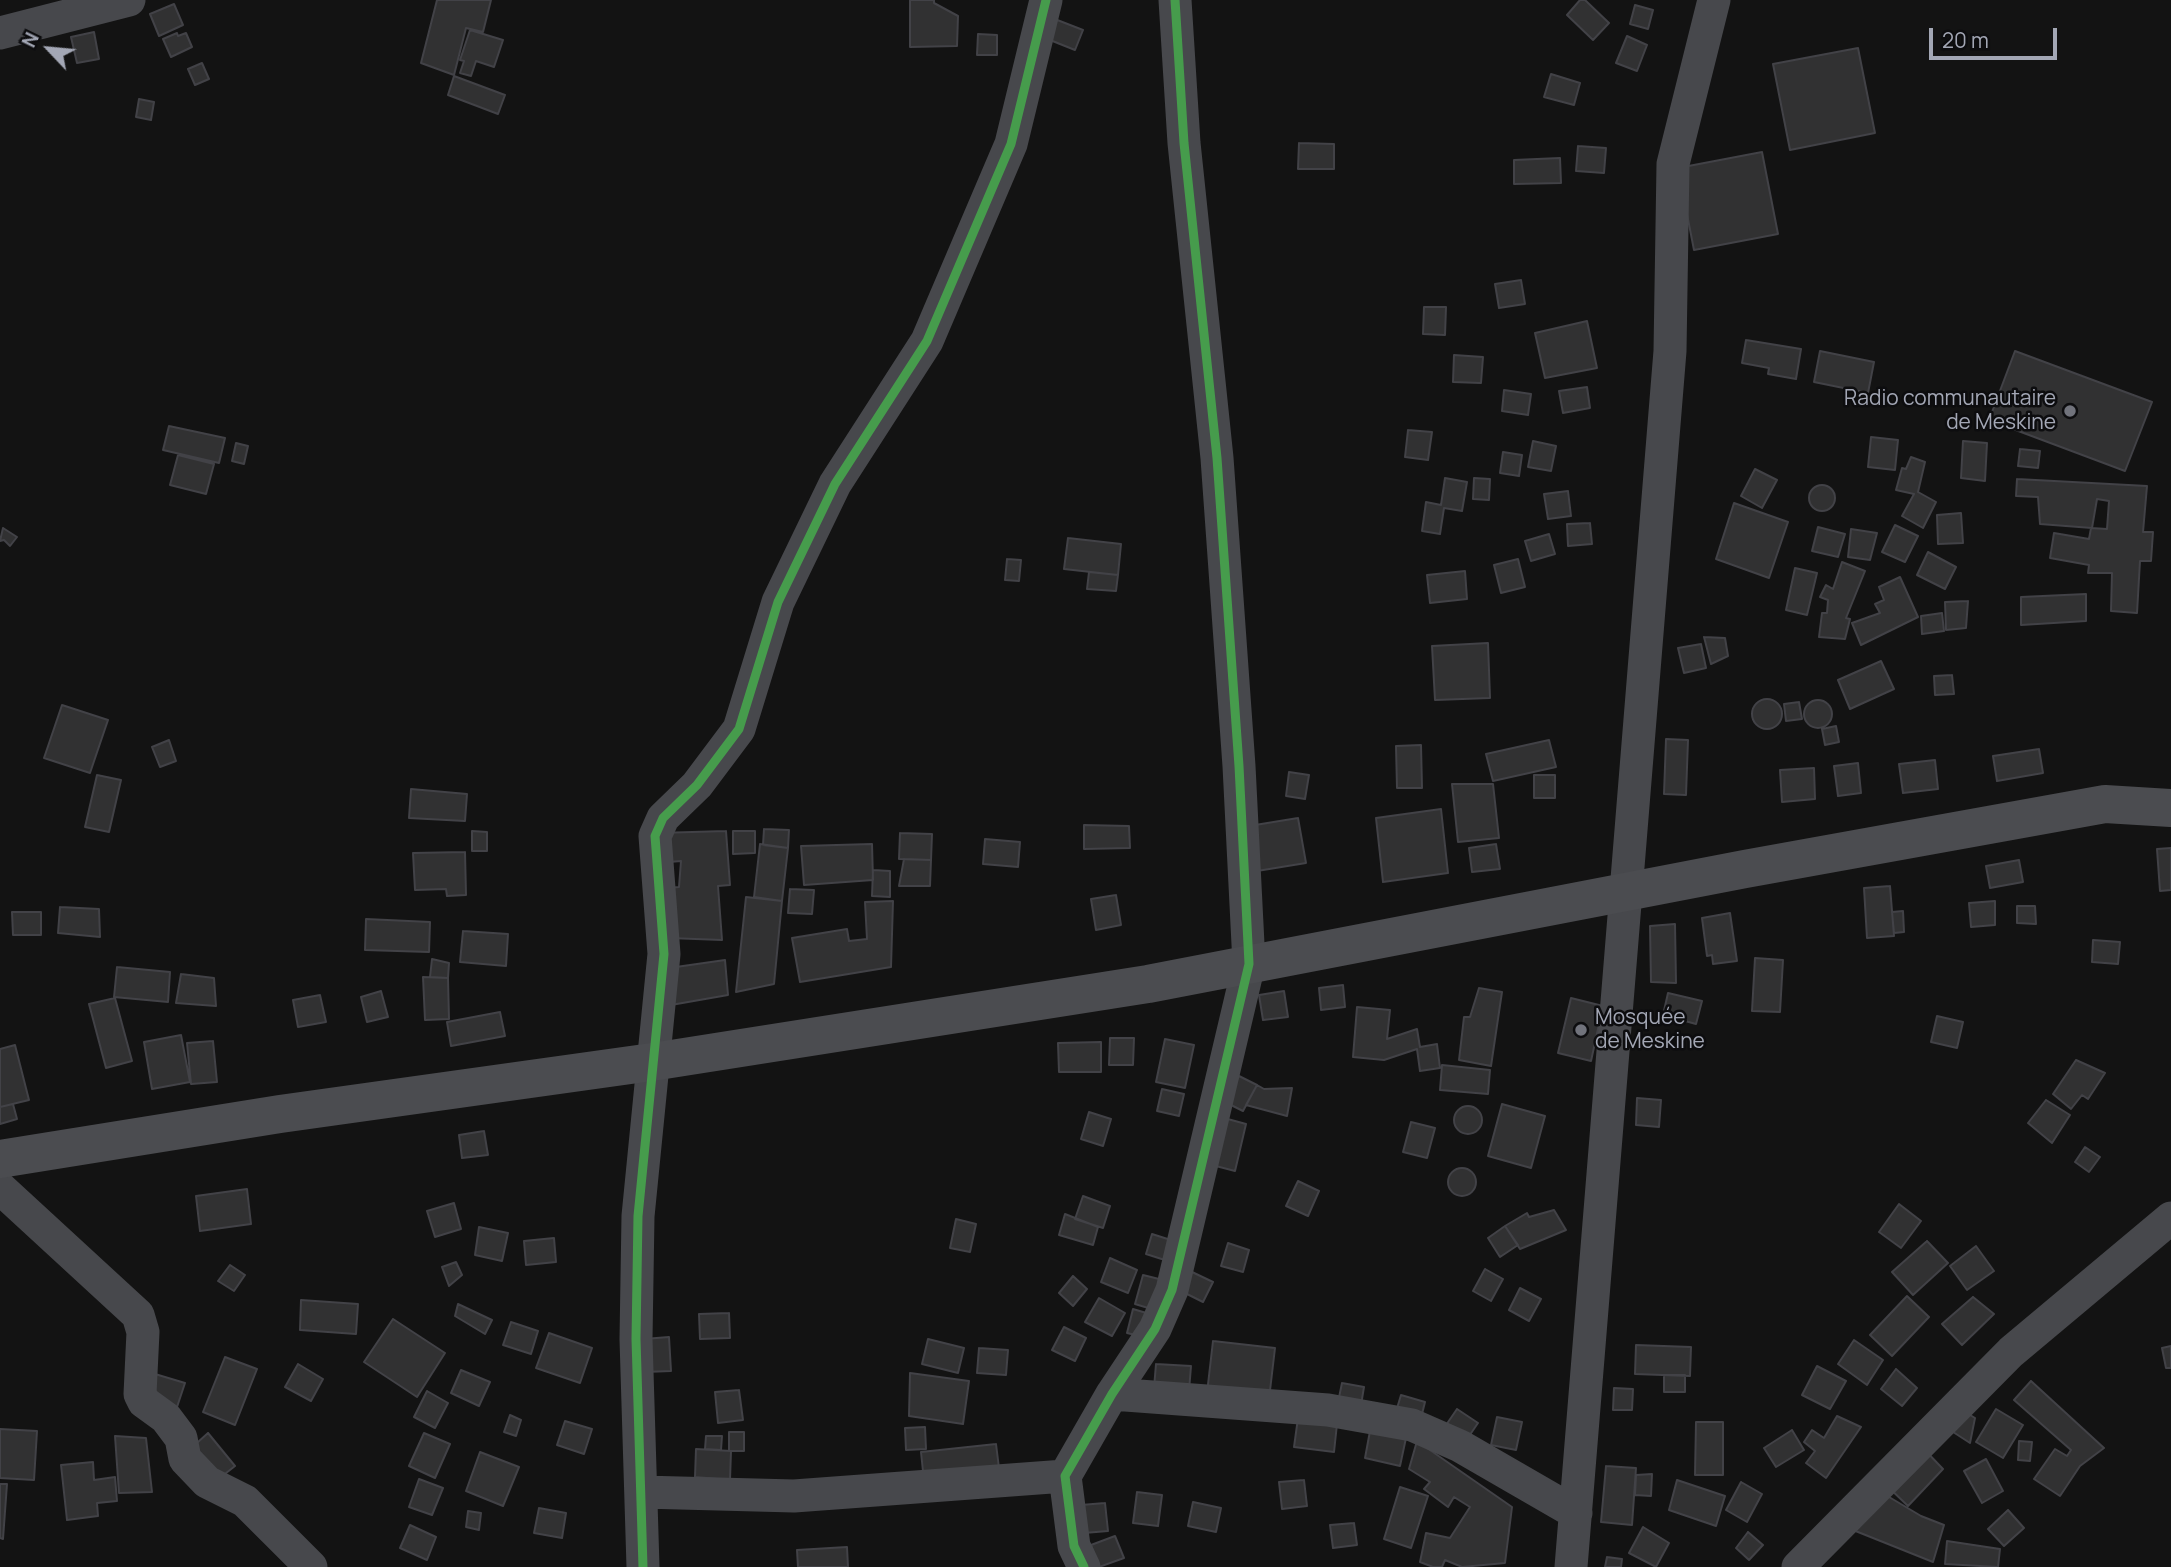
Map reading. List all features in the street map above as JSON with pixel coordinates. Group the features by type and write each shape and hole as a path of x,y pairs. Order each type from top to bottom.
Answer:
{"main road":[{"path":"0,1160 280,1114 652,1062 1134,986 1628,891 2105,804 2171,808"}],"street":[{"path":"0,33 129,0"},
{"path":"643,1567 636,1339 638,1216 664,954 655,836 663,817 690,793 739,729 778,602 835,485 927,341 1011,144 1046,0"},
{"path":"1084,1567 1074,1546 1065,1476 1112,1394 1155,1329 1172,1290 1249,964 1239,766 1218,471 1184,143 1175,0"},
{"path":"1572,1567 1670,351 1673,164 1714,0"},
{"path":"0,1188 138,1315 143,1332 140,1394 144,1402 166,1418 180,1438 185,1459 207,1482 245,1501 311,1567"},
{"path":"1798,1567 2011,1352 2171,1218"},
{"path":"1112,1394 1328,1410 1412,1425 1460,1446 1576,1513"},
{"path":"642,1492 794,1496 1065,1476"}],"building":[{"path":"437,0 491,0 483,32 466,28 454,75 421,63"},
{"path":"910,0 934,0 934,3 958,16 957,46 910,47"},
{"path":"1580,0 1585,0 1609,23 1593,40 1567,15"},
{"path":"174,4 183,25 159,36 150,14"},
{"path":"1635,5 1653,10 1648,29 1630,24"},
{"path":"1047,16 1083,30 1075,50 1040,36"},
{"path":"470,30 503,40 494,67 476,61 471,76 460,73 464,61 460,60"},
{"path":"94,32 99,59 77,63 71,37"},
{"path":"177,33 178,36 186,33 192,47 171,57 163,39"},
{"path":"978,34 997,35 997,55 977,55"},
{"path":"1627,36 1647,45 1637,71 1616,63"},
{"path":"1858,48 1875,133 1790,150 1773,64"},
{"path":"202,63 209,79 195,85 188,69"},
{"path":"1551,74 1580,83 1574,105 1544,97"},
{"path":"454,76 505,95 498,114 448,95"},
{"path":"139,99 154,102 151,120 136,117"},
{"path":"1299,143 1334,144 1334,169 1298,169"},
{"path":"1578,146 1606,148 1604,173 1576,171"},
{"path":"1762,152 1778,234 1694,250 1678,168"},
{"path":"1560,158 1561,183 1514,184 1514,160"},
{"path":"1521,280 1525,304 1499,308 1495,284"},
{"path":"1424,307 1446,307 1445,335 1423,334"},
{"path":"1587,321 1597,368 1545,378 1535,333"},
{"path":"1746,340 1801,349 1796,379 1768,374 1769,368 1742,363"},
{"path":"1820,351 1874,362 1868,393 1814,382"},
{"name":"Radio communautaire de Meskine","path":"2015,351 2152,402 2125,471 1989,420"},
{"path":"1454,355 1483,357 1481,383 1453,382"},
{"path":"1587,387 1590,408 1563,413 1559,391"},
{"path":"1504,390 1531,394 1528,415 1502,411"},
{"path":"169,426 225,438 219,463 163,450"},
{"path":"1408,430 1432,432 1428,460 1405,457"},
{"path":"1871,437 1898,440 1895,470 1868,467"},
{"path":"1533,441 1556,446 1551,471 1528,467"},
{"path":"1963,441 1987,443 1985,481 1961,478"},
{"path":"236,443 248,446 244,464 232,461"},
{"path":"2020,449 2040,451 2038,468 2018,466"},
{"path":"1503,452 1522,455 1519,476 1500,473"},
{"path":"178,455 214,464 206,494 170,485"},
{"path":"1911,457 1925,462 1918,492 1936,502 1923,528 1902,516 1914,494 1896,490 1902,468 1906,469"},
{"path":"1755,469 1777,480 1762,508 1741,496"},
{"path":"1445,478 1467,482 1462,511 1444,508 1440,534 1422,531 1426,502 1441,505"},
{"path":"1474,478 1490,479 1489,500 1473,499"},
{"path":"2017,479 2147,486 2143,532 2153,532 2151,561 2140,561 2137,613 2111,611 2112,573 2088,573 2089,565 2050,558 2054,533 2089,539 2091,528 2107,529 2109,501 2097,499 2092,528 2040,524 2038,497 2016,496"},
{"path":"1822,485 1831,489 1835,498 1831,507 1822,511 1813,507 1809,498 1813,489"},
{"path":"1568,491 1571,516 1548,519 1544,494"},
{"path":"1734,503 1788,522 1769,578 1716,559"},
{"path":"1961,513 1963,543 1938,544 1937,515"},
{"path":"1590,523 1592,544 1568,546 1567,524"},
{"path":"1895,525 1918,536 1905,562 1882,552"},
{"path":"1818,527 1845,534 1838,557 1812,551"},
{"path":"3,528 17,537 10,546 4,540 0,541"},
{"path":"1851,529 1877,533 1870,560 1848,557"},
{"path":"1549,534 1555,554 1531,561 1525,541"},
{"path":"1068,538 1121,544 1118,575 1064,569"},
{"path":"1928,552 1956,567 1945,589 1917,575"},
{"path":"1007,559 1021,560 1019,581 1005,580"},
{"path":"1518,559 1525,587 1501,593 1494,565"},
{"path":"1842,562 1865,571 1846,618 1850,619 1845,639 1819,637 1822,613 1827,613 1828,600 1820,597 1826,585 1833,589"},
{"path":"1795,568 1817,573 1807,615 1786,610"},
{"path":"1465,571 1467,599 1430,603 1427,575"},
{"path":"1089,572 1118,575 1116,591 1087,589"},
{"path":"1900,577 1918,617 1861,645 1852,623 1880,613 1875,604 1884,600 1879,587"},
{"path":"2086,594 2086,621 2021,625 2021,597"},
{"path":"1968,601 1966,628 1946,630 1945,602"},
{"path":"1942,613 1944,631 1922,634 1921,616"},
{"path":"1704,637 1725,638 1728,656 1711,664"},
{"path":"1488,643 1490,698 1435,700 1432,646"},
{"path":"1701,644 1706,668 1684,673 1678,648"},
{"path":"1881,661 1894,689 1850,709 1838,680"},
{"path":"1952,675 1954,694 1935,695 1934,676"},
{"path":"1767,699 1778,703 1782,714 1778,725 1767,729 1756,725 1752,714 1756,703"},
{"path":"1818,700 1828,704 1832,714 1828,724 1818,728 1808,724 1804,714 1808,704"},
{"path":"1799,702 1802,719 1786,721 1784,704"},
{"path":"62,705 108,720 90,773 44,758"},
{"path":"1836,726 1839,742 1825,745 1822,729"},
{"path":"1666,739 1688,740 1686,795 1664,794"},
{"path":"169,740 176,761 160,767 152,747"},
{"path":"1549,740 1556,767 1493,781 1486,754"},
{"path":"1421,745 1422,788 1397,788 1396,746"},
{"path":"2039,749 2043,773 1997,781 1993,756"},
{"path":"1935,760 1938,789 1903,793 1899,764"},
{"path":"1858,763 1861,793 1838,796 1834,766"},
{"path":"1814,768 1815,799 1782,802 1780,770"},
{"path":"1289,772 1309,775 1305,799 1286,796"},
{"path":"97,775 121,780 109,832 85,827"},
{"path":"1534,775 1555,775 1555,798 1534,798"},
{"path":"1452,784 1493,784 1499,838 1458,842"},
{"path":"411,789 467,794 465,821 409,818"},
{"path":"1441,809 1448,873 1383,882 1376,818"},
{"path":"1298,818 1306,863 1257,871 1249,826"},
{"path":"1084,825 1129,826 1130,848 1084,849"},
{"path":"764,829 789,830 788,848 763,845"},
{"path":"472,831 487,832 487,851 472,851"},
{"path":"726,831 730,885 718,886 722,940 669,938 667,888 679,887 681,861 657,863 658,833"},
{"path":"733,831 755,831 755,853 733,854"},
{"path":"900,833 932,834 931,860 899,859"},
{"path":"985,839 1020,842 1018,867 983,864"},
{"path":"760,844 788,848 782,901 754,897"},
{"path":"872,844 873,880 804,885 801,846"},
{"path":"1496,844 1500,869 1472,872 1469,848"},
{"path":"2171,848 2171,890 2160,891 2157,849"},
{"path":"465,852 466,895 447,896 446,889 415,890 413,853"},
{"path":"904,859 931,860 930,886 899,886"},
{"path":"2019,860 2023,882 1990,888 1986,866"},
{"path":"873,870 890,871 890,897 872,896"},
{"path":"1890,886 1894,936 1867,938 1864,888"},
{"path":"790,889 814,890 812,914 788,913"},
{"path":"1116,895 1121,925 1096,930 1091,899"},
{"path":"746,897 782,901 774,984 736,992"},
{"path":"893,901 891,967 800,982 792,938 847,929 849,941 867,939 865,902"},
{"path":"1995,901 1995,925 1971,927 1969,903"},
{"path":"2017,906 2035,906 2036,924 2017,923"},
{"path":"60,907 99,909 100,937 58,933"},
{"path":"1903,911 1904,932 1894,933 1892,912"},
{"path":"12,912 41,912 41,935 13,935"},
{"path":"1730,913 1737,961 1713,964 1712,955 1707,956 1702,918"},
{"path":"366,919 430,922 429,952 365,950"},
{"path":"1675,924 1676,983 1651,982 1650,926"},
{"path":"463,931 508,934 506,966 460,962"},
{"path":"2093,940 2120,942 2118,964 2092,962"},
{"path":"1755,958 1783,960 1780,1012 1752,1011"},
{"path":"432,959 449,963 448,978 430,977"},
{"path":"725,960 728,995 671,1005 669,968"},
{"path":"117,967 170,972 168,1002 114,997"},
{"path":"181,974 214,978 216,1006 176,1003"},
{"path":"423,977 448,978 449,1019 425,1020"},
{"path":"1343,985 1345,1007 1321,1010 1319,988"},
{"path":"1479,988 1502,992 1491,1066 1459,1060 1464,1017 1470,1017"},
{"path":"381,991 388,1017 367,1022 361,997"},
{"path":"1284,991 1288,1017 1263,1020 1259,995"},
{"path":"1668,993 1702,1001 1696,1024 1663,1015"},
{"path":"320,995 326,1022 298,1027 293,1000"},
{"path":"115,998 132,1061 106,1068 89,1004"},
{"name":"Mosquée de Meskine","path":"1571,998 1603,1006 1591,1061 1558,1053"},
{"path":"1357,1007 1390,1010 1387,1039 1417,1029 1420,1047 1437,1044 1440,1068 1420,1071 1417,1049 1384,1060 1353,1057"},
{"path":"500,1012 505,1036 451,1046 447,1022"},
{"path":"1937,1016 1963,1022 1957,1048 1931,1042"},
{"path":"181,1035 190,1082 152,1089 144,1042"},
{"path":"1110,1038 1134,1038 1133,1065 1109,1065"},
{"path":"1165,1039 1194,1045 1185,1088 1156,1082"},
{"path":"213,1041 217,1082 191,1084 187,1043"},
{"path":"1101,1042 1101,1072 1059,1072 1058,1043"},
{"path":"15,1045 29,1100 0,1107 0,1049"},
{"path":"2076,1060 2105,1073 2088,1099 2082,1095 2071,1109 2053,1094"},
{"path":"1442,1065 1490,1070 1488,1094 1440,1090"},
{"path":"1239,1076 1257,1085 1243,1111 1225,1102"},
{"path":"1257,1085 1264,1089 1292,1088 1287,1116 1246,1105"},
{"path":"1162,1089 1184,1094 1179,1116 1157,1111"},
{"path":"1637,1098 1661,1100 1659,1127 1636,1125"},
{"path":"2046,1100 2070,1115 2052,1143 2028,1123"},
{"path":"13,1104 17,1119 0,1124 0,1107"},
{"path":"1502,1104 1545,1116 1531,1168 1488,1156"},
{"path":"1468,1106 1478,1110 1482,1120 1478,1130 1468,1134 1458,1130 1454,1120 1458,1110"},
{"path":"1089,1112 1111,1119 1103,1146 1081,1139"},
{"path":"1224,1118 1246,1124 1235,1171 1212,1165"},
{"path":"1411,1122 1435,1128 1427,1158 1403,1152"},
{"path":"484,1131 488,1155 462,1158 459,1135"},
{"path":"2085,1147 2100,1157 2089,1172 2075,1162"},
{"path":"1462,1168 1472,1172 1476,1182 1472,1192 1462,1196 1452,1192 1448,1182 1452,1172"},
{"path":"1298,1181 1319,1191 1308,1216 1286,1206"},
{"path":"247,1189 251,1224 200,1231 196,1196"},
{"path":"1083,1196 1110,1206 1103,1228 1075,1219"},
{"path":"454,1203 461,1229 435,1237 427,1211"},
{"path":"1899,1204 1921,1221 1901,1248 1879,1232"},
{"path":"1554,1210 1566,1230 1520,1249 1505,1226 1527,1213 1529,1217"},
{"path":"1065,1214 1098,1227 1093,1245 1059,1235"},
{"path":"956,1219 976,1224 970,1252 950,1248"},
{"path":"1505,1226 1518,1245 1500,1257 1488,1238"},
{"path":"479,1227 508,1233 502,1261 475,1255"},
{"path":"1152,1234 1177,1242 1171,1262 1146,1254"},
{"path":"554,1238 556,1262 526,1265 524,1241"},
{"path":"1927,1241 1948,1263 1913,1295 1892,1272"},
{"path":"1228,1243 1249,1250 1243,1272 1221,1266"},
{"path":"1976,1246 1994,1271 1967,1290 1950,1266"},
{"path":"1110,1258 1137,1270 1128,1293 1101,1282"},
{"path":"456,1262 462,1275 449,1286 442,1267"},
{"path":"230,1265 245,1275 234,1291 218,1281"},
{"path":"1485,1269 1503,1279 1491,1301 1473,1291"},
{"path":"1190,1271 1213,1282 1203,1302 1181,1291"},
{"path":"1143,1275 1167,1281 1158,1311 1135,1304"},
{"path":"1073,1276 1087,1289 1073,1306 1059,1293"},
{"path":"1520,1288 1541,1299 1529,1321 1509,1310"},
{"path":"1907,1296 1929,1317 1892,1356 1870,1335"},
{"path":"1973,1297 1994,1314 1962,1345 1942,1324"},
{"path":"1099,1298 1125,1313 1112,1336 1085,1322"},
{"path":"301,1300 358,1304 356,1334 300,1330"},
{"path":"458,1304 492,1320 485,1334 455,1316"},
{"path":"1133,1309 1153,1315 1148,1338 1127,1333"},
{"path":"729,1313 730,1338 700,1339 699,1314"},
{"path":"393,1319 445,1353 417,1397 364,1362"},
{"path":"511,1322 538,1331 531,1354 503,1345"},
{"path":"1064,1327 1086,1338 1075,1361 1052,1350"},
{"path":"549,1333 592,1348 580,1383 536,1368"},
{"path":"669,1337 671,1371 645,1372 644,1339"},
{"path":"928,1339 964,1348 958,1373 922,1364"},
{"path":"1854,1340 1883,1360 1867,1385 1838,1364"},
{"path":"1213,1341 1275,1348 1269,1399 1207,1393"},
{"path":"1636,1345 1691,1347 1690,1376 1635,1374"},
{"path":"2171,1346 2171,1368 2166,1368 2162,1348"},
{"path":"979,1348 1008,1350 1006,1375 977,1373"},
{"path":"225,1357 257,1369 235,1425 203,1412"},
{"path":"298,1364 323,1379 311,1401 285,1387"},
{"path":"1156,1364 1191,1366 1189,1391 1154,1388"},
{"path":"1817,1366 1846,1381 1830,1409 1802,1395"},
{"path":"1896,1369 1917,1388 1902,1406 1881,1389"},
{"path":"461,1370 490,1382 479,1406 451,1393"},
{"path":"910,1373 969,1381 963,1424 909,1416"},
{"path":"155,1374 185,1383 176,1410 146,1400"},
{"path":"1664,1375 1685,1375 1685,1392 1664,1392"},
{"path":"2031,1381 2104,1448 2080,1466 2060,1496 2034,1479 2055,1449 2067,1456 2071,1450 2014,1400"},
{"path":"1342,1383 1364,1387 1360,1411 1337,1407"},
{"path":"1614,1388 1633,1389 1632,1410 1613,1410"},
{"path":"739,1390 743,1420 718,1423 715,1392"},
{"path":"427,1391 448,1403 435,1428 414,1417"},
{"path":"1401,1395 1425,1402 1420,1422 1395,1415"},
{"path":"1457,1409 1478,1423 1465,1442 1444,1428"},
{"path":"1996,1409 2023,1425 2003,1458 1976,1442"},
{"path":"1962,1410 1975,1418 1970,1443 1950,1430"},
{"path":"510,1415 521,1420 516,1436 504,1432"},
{"path":"1837,1416 1861,1427 1826,1478 1806,1463 1815,1451 1804,1442 1812,1430 1824,1438"},
{"path":"1497,1417 1522,1422 1516,1450 1491,1445"},
{"path":"1298,1418 1337,1424 1334,1452 1294,1447"},
{"path":"565,1421 592,1429 584,1454 557,1445"},
{"path":"1696,1422 1723,1422 1723,1475 1695,1475"},
{"path":"925,1427 926,1449 906,1450 905,1428"},
{"path":"0,1429 37,1431 34,1480 0,1478"},
{"path":"1792,1430 1804,1450 1776,1467 1764,1448"},
{"path":"1370,1431 1406,1438 1400,1466 1365,1458"},
{"path":"729,1432 744,1432 744,1451 729,1451"},
{"path":"208,1433 235,1466 216,1481 187,1452"},
{"path":"424,1433 450,1444 435,1478 409,1466"},
{"path":"115,1436 146,1438 152,1492 119,1493"},
{"path":"706,1436 722,1436 721,1450 705,1449"},
{"path":"1417,1441 1512,1507 1505,1563 1462,1567 1445,1560 1442,1567 1433,1567 1420,1562 1426,1533 1450,1538 1470,1507 1454,1497 1448,1507 1424,1489 1430,1482 1409,1469"},
{"path":"2019,1441 2032,1442 2030,1461 2018,1460"},
{"path":"996,1444 999,1468 924,1481 921,1452"},
{"path":"1921,1446 1943,1469 1908,1506 1885,1484"},
{"path":"696,1449 731,1451 730,1480 695,1477"},
{"path":"480,1452 519,1467 503,1506 466,1491"},
{"path":"1986,1459 2003,1491 1982,1503 1964,1471"},
{"path":"93,1462 94,1480 115,1477 117,1501 97,1503 98,1516 67,1520 61,1465"},
{"path":"1606,1466 1636,1468 1632,1525 1601,1522"},
{"path":"1652,1474 1651,1496 1635,1495 1636,1475"},
{"path":"419,1479 443,1488 432,1515 409,1507"},
{"path":"1304,1480 1307,1506 1282,1509 1279,1482"},
{"path":"1677,1480 1725,1496 1716,1526 1669,1510"},
{"path":"1741,1482 1762,1494 1747,1522 1726,1510"},
{"path":"0,1484 7,1484 3,1539 0,1538"},
{"path":"1400,1487 1428,1496 1411,1548 1384,1539"},
{"path":"1879,1491 1921,1516 1944,1525 1933,1562 1848,1528"},
{"path":"1137,1492 1162,1495 1158,1526 1133,1523"},
{"path":"1193,1502 1221,1508 1216,1532 1188,1526"},
{"path":"1105,1503 1108,1531 1084,1533 1081,1505"},
{"path":"539,1508 566,1513 562,1538 534,1533"},
{"path":"2008,1510 2024,1528 2004,1546 1988,1529"},
{"path":"468,1511 481,1513 479,1530 466,1527"},
{"path":"1354,1523 1357,1545 1333,1548 1330,1525"},
{"path":"410,1525 436,1537 427,1560 400,1548"},
{"path":"1643,1527 1669,1543 1656,1567 1629,1553"},
{"path":"1748,1532 1763,1545 1749,1560 1736,1548"},
{"path":"1115,1536 1124,1558 1099,1567 1091,1545"},
{"path":"1947,1541 2000,1549 1998,1567 1945,1564"},
{"path":"847,1547 848,1567 798,1567 797,1550"},
{"path":"1607,1557 1622,1559 1621,1567 1605,1567"}],"cycle path":[{"path":"643,1567 636,1339 638,1216 664,954 655,836 663,818 697,785 739,729 778,602 835,484 927,341 1011,144 1046,0"},
{"path":"1084,1567 1074,1546 1065,1476 1112,1394 1155,1329 1172,1290 1249,964 1239,766 1217,458 1184,143 1175,0"}],"place":[{"name":"Radio communautaire de Meskine","path":"2070,411"},
{"name":"Mosquée de Meskine","path":"1581,1030"}]}
